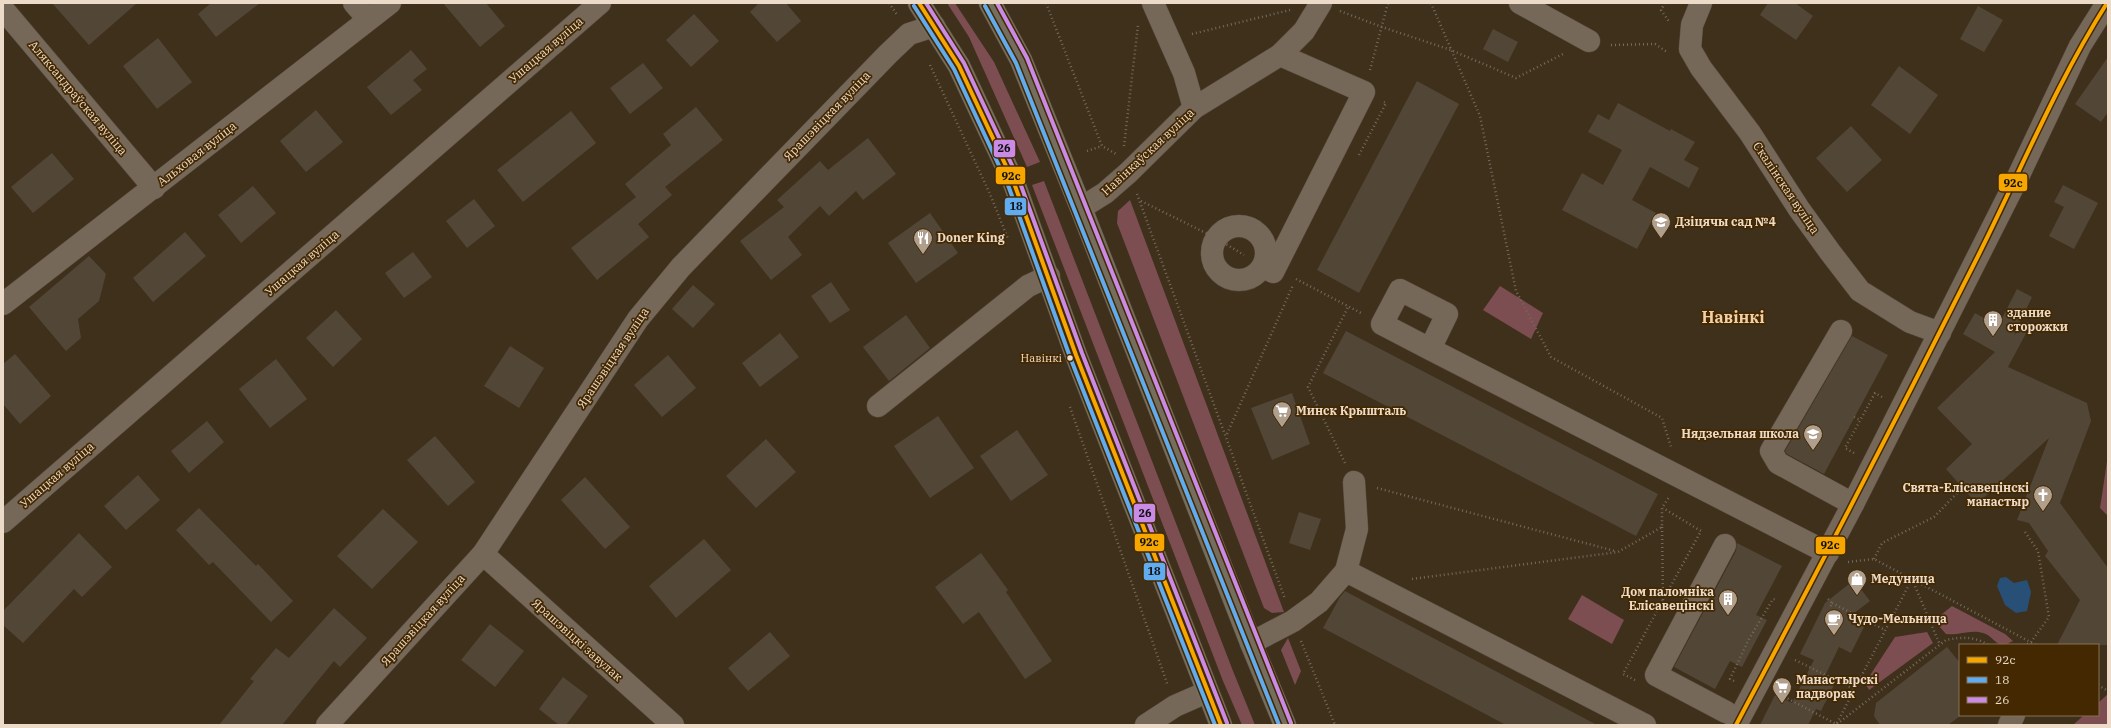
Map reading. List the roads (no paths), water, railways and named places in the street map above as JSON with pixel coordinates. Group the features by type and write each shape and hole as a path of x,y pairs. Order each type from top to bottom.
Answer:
{"main road":[{"path":"919,3 959,66 1014,183 1049,276 1076,355 1221,725"},
{"path":"990,3 1021,60 1081,208 1251,643 1285,725"}],"street":[{"path":"354,3 368,19"},
{"name":"Альховая вуліца","path":"3,304 390,3"},
{"name":"Ушацкая вуліца","path":"3,522 600,3"},
{"path":"1153,3 1184,73 1194,108"},
{"path":"1520,3 1589,41"},
{"name":"Скалінская вуліца","path":"1701,3 1692,25 1690,49 1701,68 1750,133 1799,209 1830,252 1860,291 1910,322 1940,333"},
{"path":"1724,545 1656,675 1731,718 1828,554 2016,181 2080,46 2107,3"},
{"name":"Навінкаўская вуліца","path":"1081,208 1105,193 1125,165 1194,108 1280,55 1328,6"},
{"name":"Аляксандраўская вуліца","path":"3,9 154,188"},
{"name":"Ярашэвіцкая вуліца","path":"328,725 483,554 638,319 666,284 702,244 909,34 934,26"},
{"path":"1263,266 1273,272 1364,92 1280,55"},
{"path":"1231,227 1249,227 1257,232 1265,244 1266,258 1263,266 1257,274 1249,279 1241,281 1224,277 1212,263 1212,246 1222,231 1231,227"},
{"path":"878,406 1028,286 1049,276"},
{"path":"1430,349 1447,314 1400,290 1382,324 1430,349 1828,554"},
{"path":"1841,331 1771,451 1778,463 1853,504"},
{"path":"1251,643 1293,621 1319,602 1346,570 1357,529 1354,482"},
{"name":"Ярашэвіцкі завулак","path":"483,554 673,725"},
{"path":"1346,570 1645,725"},
{"path":"1146,725 1175,706 1207,692"}],"water":[{"path":"2006,577 2014,583 2027,580 2031,592 2027,611 2016,613 2005,605 1997,586 2000,578"}],"place":[{"name":"Дзіцячы сад №4","path":"1661,239"},
{"name":"Doner King","path":"923,255"},
{"name":"здание сторожки","path":"1993,337"},
{"name":"Навінкі","path":"1070,358"},
{"name":"Минск Крышталь","path":"1282,428"},
{"name":"Нядзельная школа","path":"1813,451"},
{"name":"Свята-Елісавецінскі манастыр","path":"2043,512"},
{"name":"Медуница","path":"1857,596"},
{"name":"Дом паломніка Елісавецінскі","path":"1728,616"},
{"name":"Чудо-Мельница","path":"1834,636"},
{"name":"Манастырскі падворак","path":"1782,704"}],"district":[{"name":"Навінкі","path":"1733,317"}]}
